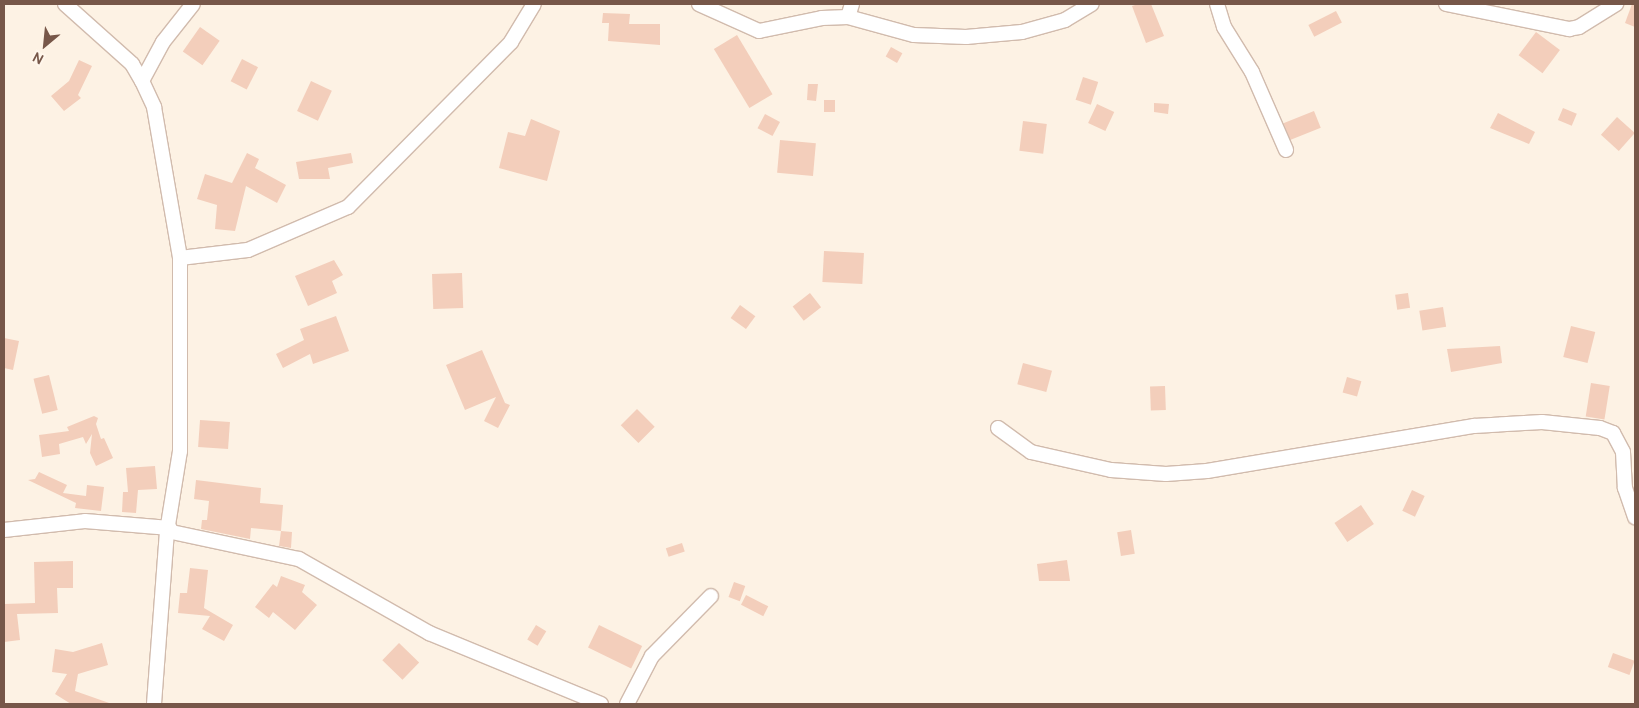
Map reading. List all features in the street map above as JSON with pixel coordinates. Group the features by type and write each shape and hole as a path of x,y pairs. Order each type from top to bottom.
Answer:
{"street":[{"path":"65,4 132,64 154,107 180,258 180,451 168,529 154,704"},
{"path":"142,81 163,42 193,4"},
{"path":"180,258 248,250 348,207 511,42 534,4"},
{"path":"698,4 759,31 850,11 914,35 966,37 1022,32 1065,20 1092,4"},
{"path":"1217,4 1224,27 1252,72 1286,150"},
{"path":"1446,4 1569,29 1579,27 1616,4"},
{"path":"998,428 1031,452 1111,470 1166,474 1207,471 1474,426 1542,422 1600,428 1613,433 1623,452 1625,488 1635,517"},
{"path":"4,530 85,521 168,529 299,559 429,633 601,704"},
{"path":"627,704 652,656 711,596"}],"building":[{"path":"1151,4 1164,36 1146,43 1132,6"},
{"path":"1632,4 1635,4 1635,27 1625,23"},
{"path":"1336,11 1342,23 1314,37 1308,25"},
{"path":"603,13 630,14 629,24 660,24 660,45 608,41 609,23 602,23"},
{"path":"200,27 220,41 202,65 183,52"},
{"path":"1536,32 1560,50 1543,73 1519,55"},
{"path":"737,35 773,94 749,108 714,49"},
{"path":"891,47 902,53 897,63 886,57"},
{"path":"242,59 258,67 247,89 231,81"},
{"path":"79,60 92,66 78,95 81,98 64,111 51,96 69,81"},
{"path":"1083,77 1098,82 1091,105 1076,100"},
{"path":"311,81 332,91 318,121 297,111"},
{"path":"808,84 818,84 816,101 807,100"},
{"path":"824,100 835,100 835,112 824,112"},
{"path":"1154,103 1169,104 1168,114 1154,112"},
{"path":"1097,104 1114,112 1105,131 1088,123"},
{"path":"1563,108 1577,114 1572,126 1558,120"},
{"path":"1314,111 1321,128 1290,140 1283,123"},
{"path":"1498,113 1535,132 1529,144 1490,128"},
{"path":"765,114 780,122 772,136 757,128"},
{"path":"1617,117 1635,133 1619,151 1601,135"},
{"path":"531,119 560,131 547,181 499,168 508,132 525,136"},
{"path":"1023,121 1047,124 1043,154 1019,151"},
{"path":"780,140 816,143 813,176 777,173"},
{"path":"247,153 259,159 255,168 286,185 277,203 246,186 235,231 215,229 217,205 197,199 205,174 232,183"},
{"path":"351,153 353,163 328,168 330,179 299,179 296,162"},
{"path":"824,251 864,253 862,284 822,282"},
{"path":"334,260 343,275 332,281 337,293 308,306 295,276"},
{"path":"462,273 463,308 433,309 432,274"},
{"path":"810,293 821,307 804,321 793,307"},
{"path":"1408,293 1410,308 1397,310 1395,295"},
{"path":"740,305 755,316 746,329 731,318"},
{"path":"1443,307 1446,327 1422,331 1419,311"},
{"path":"336,316 349,351 313,364 310,354 283,368 276,354 304,340 300,329"},
{"path":"1571,326 1595,332 1588,363 1563,357"},
{"path":"4,338 19,341 13,370 4,368"},
{"path":"1500,346 1502,363 1451,372 1447,349"},
{"path":"482,350 505,403 510,405 498,428 484,421 496,397 465,410 446,365"},
{"path":"1023,363 1052,371 1046,392 1017,384"},
{"path":"49,375 58,410 42,414 33,379"},
{"path":"1347,377 1361,381 1357,397 1343,392"},
{"path":"1591,383 1610,386 1604,420 1586,417"},
{"path":"1165,386 1166,410 1151,411 1150,387"},
{"path":"637,409 655,427 638,443 621,425"},
{"path":"94,416 98,418 96,424 101,439 104,438 113,458 96,466 90,453 92,434 86,444 83,437 59,444 60,454 42,457 39,435 69,431 67,427"},
{"path":"200,420 230,422 228,449 198,447"},
{"path":"155,466 157,489 138,490 136,513 122,512 123,492 128,492 126,468"},
{"path":"39,472 67,485 63,493 86,496 87,485 104,487 101,511 75,508 76,503 28,480 35,479"},
{"path":"196,480 261,488 260,503 283,505 281,531 251,528 250,539 201,529 202,520 207,520 209,501 194,499"},
{"path":"1412,490 1425,496 1415,517 1402,511"},
{"path":"1361,505 1374,524 1347,542 1334,523"},
{"path":"1131,530 1135,554 1121,556 1117,532"},
{"path":"281,531 292,532 291,548 279,546"},
{"path":"682,543 685,552 669,557 666,548"},
{"path":"1067,560 1070,581 1039,581 1037,564"},
{"path":"73,561 73,588 57,588 58,613 17,614 20,640 4,642 4,604 35,603 34,562"},
{"path":"190,568 208,570 204,608 233,625 224,641 202,629 210,616 178,613 180,593 187,593"},
{"path":"281,576 305,585 302,592 317,605 295,630 273,612 269,618 255,607 273,584 277,587"},
{"path":"734,582 745,586 740,601 729,597"},
{"path":"746,595 768,606 763,616 741,605"},
{"path":"536,625 546,631 538,646 527,640"},
{"path":"599,625 642,646 631,669 588,647"},
{"path":"102,643 108,665 78,674 75,691 112,704 71,704 55,694 67,674 52,672 55,649 73,652"},
{"path":"399,643 419,662 402,680 382,660"},
{"path":"1613,653 1635,661 1629,675 1608,667"}]}
